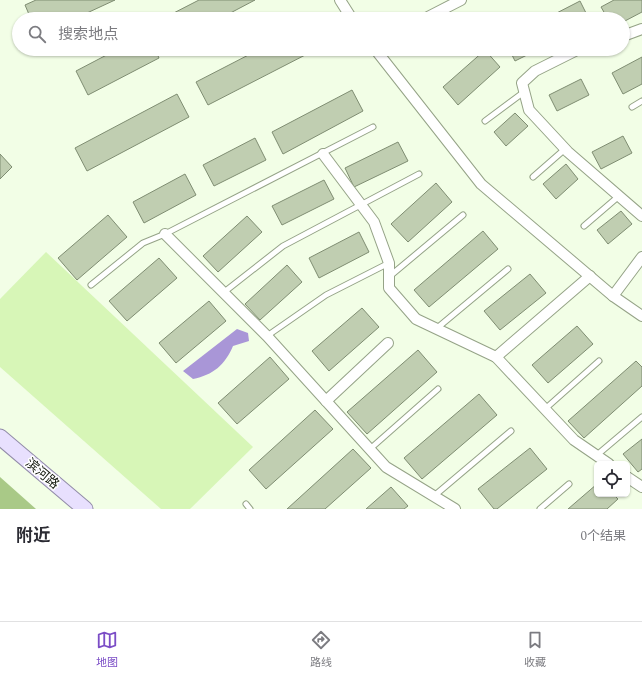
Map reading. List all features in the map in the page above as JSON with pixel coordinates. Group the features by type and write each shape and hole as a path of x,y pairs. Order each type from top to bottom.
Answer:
{"main road":[{"name":"滨河路","path":"0,437 85,509"},
{"name":"滨河路","path":"0,446 74,509"}],"street":[{"path":"340,0 348,12"},
{"path":"438,12 461,0"},
{"path":"630,33 642,29"},
{"path":"380,56 481,184 613,296 642,316"},
{"path":"565,56 535,71 522,83 529,110 565,149 642,216"},
{"path":"323,154 374,222 389,263 389,288 416,319 496,357 574,440 604,461"},
{"path":"165,234 267,336 386,467 455,509"},
{"path":"613,296 642,257"},
{"path":"496,357 590,276"},
{"path":"326,401 388,343"},
{"path":"630,479 642,487"}],"lane":[{"path":"485,121 524,92"},
{"path":"632,107 642,102"},
{"path":"91,285 143,243 165,234 374,127"},
{"path":"533,177 565,149"},
{"path":"223,292 283,246 419,174"},
{"path":"584,226 619,196"},
{"path":"389,277 463,215"},
{"path":"267,336 326,295 389,263"},
{"path":"436,329 508,269"},
{"path":"545,409 599,361"},
{"path":"370,449 438,389"},
{"path":"597,456 642,417"},
{"path":"434,496 511,431"},
{"path":"540,509 569,484"},
{"path":"246,504 250,509"}],"green space":[{"path":"46,252 253,447 190,509 161,509 0,367 0,299"},
{"path":"0,477 36,509 0,509"}],"shaded area":[{"path":"237,329 248,333 249,341 233,346 226,359 218,368 207,375 193,379 183,371"}],"building":[{"path":"36,0 115,0 89,12 28,12 25,5"},
{"path":"199,0 255,0 232,12 176,12"},
{"path":"614,0 642,0 642,12 630,18 630,12 604,12 601,7"},
{"path":"580,1 586,12 559,12"},
{"path":"105,56 158,56 159,58 88,95 76,71"},
{"path":"246,56 303,56 208,105 196,82"},
{"path":"478,56 490,56 500,67 458,105 443,87"},
{"path":"512,56 525,56 515,61"},
{"path":"642,57 642,84 623,94 612,73"},
{"path":"581,79 589,95 557,111 549,95"},
{"path":"352,90 363,111 283,154 272,132"},
{"path":"177,94 189,117 87,171 75,148"},
{"path":"515,113 528,126 506,146 494,132"},
{"path":"623,136 632,153 601,169 592,152"},
{"path":"255,138 266,160 214,186 203,165"},
{"path":"398,142 408,161 354,187 345,168"},
{"path":"0,154 12,167 0,179"},
{"path":"566,164 578,179 556,199 543,184"},
{"path":"185,174 196,195 144,223 133,202"},
{"path":"324,180 334,199 282,225 272,206"},
{"path":"436,183 452,202 408,242 391,224"},
{"path":"621,211 632,224 608,244 597,230"},
{"path":"108,215 127,237 77,280 58,258"},
{"path":"247,216 262,232 218,272 203,256"},
{"path":"483,231 498,249 429,307 414,290"},
{"path":"359,232 369,252 319,278 309,258"},
{"path":"159,258 177,278 127,321 109,301"},
{"path":"287,265 302,282 260,320 245,304"},
{"path":"530,274 546,293 500,330 484,311"},
{"path":"209,301 226,321 176,363 159,343"},
{"path":"362,308 379,327 329,371 312,351"},
{"path":"577,326 593,344 548,383 532,365"},
{"path":"418,350 437,372 367,434 347,412"},
{"path":"270,357 289,379 237,424 218,403"},
{"path":"636,361 642,367 642,386 584,438 568,421"},
{"path":"479,394 497,415 422,479 404,458"},
{"path":"315,410 333,429 266,489 249,470"},
{"path":"642,439 642,469 638,472 623,454"},
{"path":"530,448 547,469 497,509 494,509 478,489"},
{"path":"353,449 371,468 325,509 287,509"},
{"path":"391,487 408,506 404,509 366,509"},
{"path":"594,487 594,497 616,497 618,499 607,509 568,509"}]}
